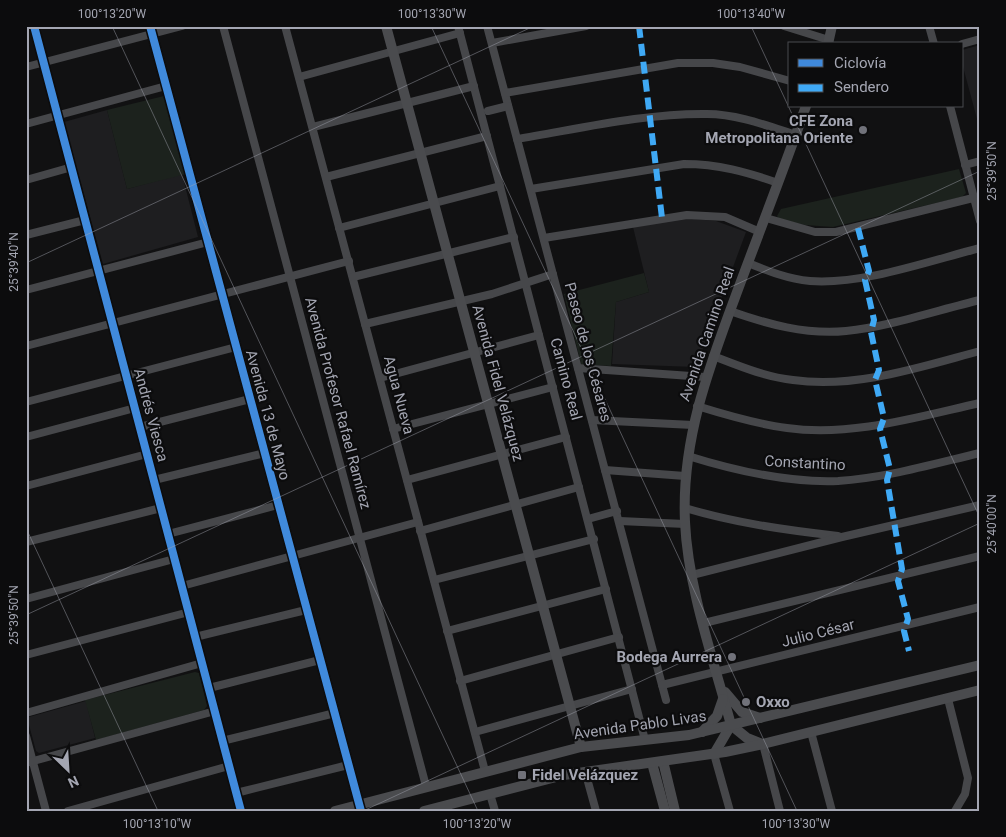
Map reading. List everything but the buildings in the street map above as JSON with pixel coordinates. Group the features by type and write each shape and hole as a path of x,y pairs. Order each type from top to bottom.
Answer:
{"street":[{"name":"Andrés Viesca","path":"34,26 241,811"},
{"path":"26,67 151,30 182,26"},
{"name":"Avenida Profesor Rafael Ramírez","path":"222,26 426,786"},
{"name":"Avenida Fidel Velázquez","path":"386,26 581,747"},
{"name":"Paseo de los Césares","path":"487,26 666,700"},
{"path":"492,43 586,26"},
{"path":"784,26 829,42 832,26"},
{"path":"928,26 933,42"},
{"name":"Agua Nueva","path":"286,27 485,771"},
{"name":"Avenida 13 de Mayo","path":"151,30 360,808"},
{"path":"299,77 459,30"},
{"name":"Camino Real","path":"459,30 594,539 645,740"},
{"path":"964,43 980,39"},
{"path":"505,93 678,63 713,63 740,67 788,80"},
{"path":"26,124 166,86"},
{"path":"313,127 474,86"},
{"path":"488,111 508,106"},
{"name":"Avenida Camino Real","path":"732,725 692,575 685,524 685,476 693,425 705,377 766,218 805,108"},
{"path":"951,108 980,221"},
{"path":"517,139 651,118 708,114 763,125 796,136"},
{"path":"326,177 487,136"},
{"path":"965,165 980,161"},
{"path":"531,189 684,164 708,164 733,168 778,183"},
{"path":"26,180 72,167"},
{"path":"340,228 500,186"},
{"path":"766,218 815,232 836,232 974,198"},
{"path":"544,238 688,215 725,217 760,232"},
{"path":"26,235 85,220"},
{"path":"353,277 514,237"},
{"path":"26,290 208,242"},
{"path":"748,264 782,277 837,282 980,248"},
{"path":"26,346 222,296 349,261"},
{"path":"365,324 525,284 553,274"},
{"path":"730,311 758,321 791,329 846,331 980,300"},
{"path":"380,378 540,335"},
{"path":"26,402 236,347"},
{"path":"713,356 762,374 819,382 878,376 980,350"},
{"path":"578,368 705,377"},
{"path":"394,429 553,387"},
{"path":"140,427 250,399"},
{"path":"697,406 788,429 846,429 882,425 980,403"},
{"path":"26,438 135,408"},
{"path":"592,420 693,425"},
{"path":"407,480 566,437"},
{"path":"154,480 265,453"},
{"name":"Constantino","path":"688,456 731,469 782,478 837,481 888,475 980,453"},
{"path":"26,486 147,454"},
{"path":"605,470 685,476"},
{"path":"420,531 579,487"},
{"path":"168,534 278,505"},
{"path":"692,575 980,505"},
{"path":"26,542 161,508"},
{"path":"685,508 773,529 842,537"},
{"path":"588,519 617,511"},
{"path":"620,521 685,524"},
{"path":"182,586 418,522"},
{"path":"434,580 594,539"},
{"path":"704,623 980,556"},
{"path":"26,599 174,559"},
{"path":"447,631 606,589"},
{"name":"Julio César","path":"662,685 980,607"},
{"path":"195,637 306,610"},
{"path":"26,655 189,612"},
{"path":"460,681 619,637"},
{"path":"209,688 320,660"},
{"path":"26,713 202,663"},
{"name":"Avenida Pablo Livas","path":"335,811 360,808 426,786 581,747 702,732 980,665"},
{"path":"474,732 632,689"},
{"path":"722,690 738,709 761,718"},
{"path":"702,732 717,716 722,690"},
{"path":"431,810 585,771 714,754 764,744 980,690"},
{"path":"948,699 968,778 965,794 959,809"},
{"path":"30,762 215,711"},
{"path":"222,741 335,713"},
{"path":"730,811 714,754 732,725 747,738 764,744"},
{"path":"811,732 832,811"},
{"path":"26,736 30,762 46,811"},
{"path":"764,744 780,811"},
{"path":"663,761 675,811"},
{"path":"652,762 665,811"},
{"path":"236,794 348,765"},
{"path":"68,811 229,766"},
{"path":"585,771 596,811"},
{"path":"490,794 495,811"}],"shaded area":[{"path":"980,45 980,130 964,70 964,49"},
{"path":"168,95 186,174 127,189 107,110"},
{"path":"107,110 127,189 182,174 198,237 103,264 64,122"},
{"path":"959,169 966,193 962,197 833,227 805,225 779,219 777,216 781,209"},
{"path":"685,218 716,221 746,232 696,367 612,364 616,302 649,292 633,227"},
{"path":"644,273 649,292 616,302 611,366 581,364 564,294"},
{"path":"195,672 199,673 207,706 204,710 96,740 85,700"},
{"path":"86,701 95,738 39,753 36,751 28,721 29,717"}],"marked path":[{"path":"639,26 662,218"},
{"path":"858,228 869,271 865,280 874,320 871,332 879,370 875,380 884,418 880,429 890,469 887,480 902,569 898,581 908,619 904,631 909,651"}],"cycle path":[{"path":"34,26 241,811"},
{"path":"150,26 361,811"}],"place":[{"name":"CFE Zona Metropolitana Oriente","path":"863,130"},
{"name":"Bodega Aurrera","path":"732,657"},
{"name":"Oxxo","path":"746,702"},
{"name":"Fidel Velázquez","path":"522,775"}]}
